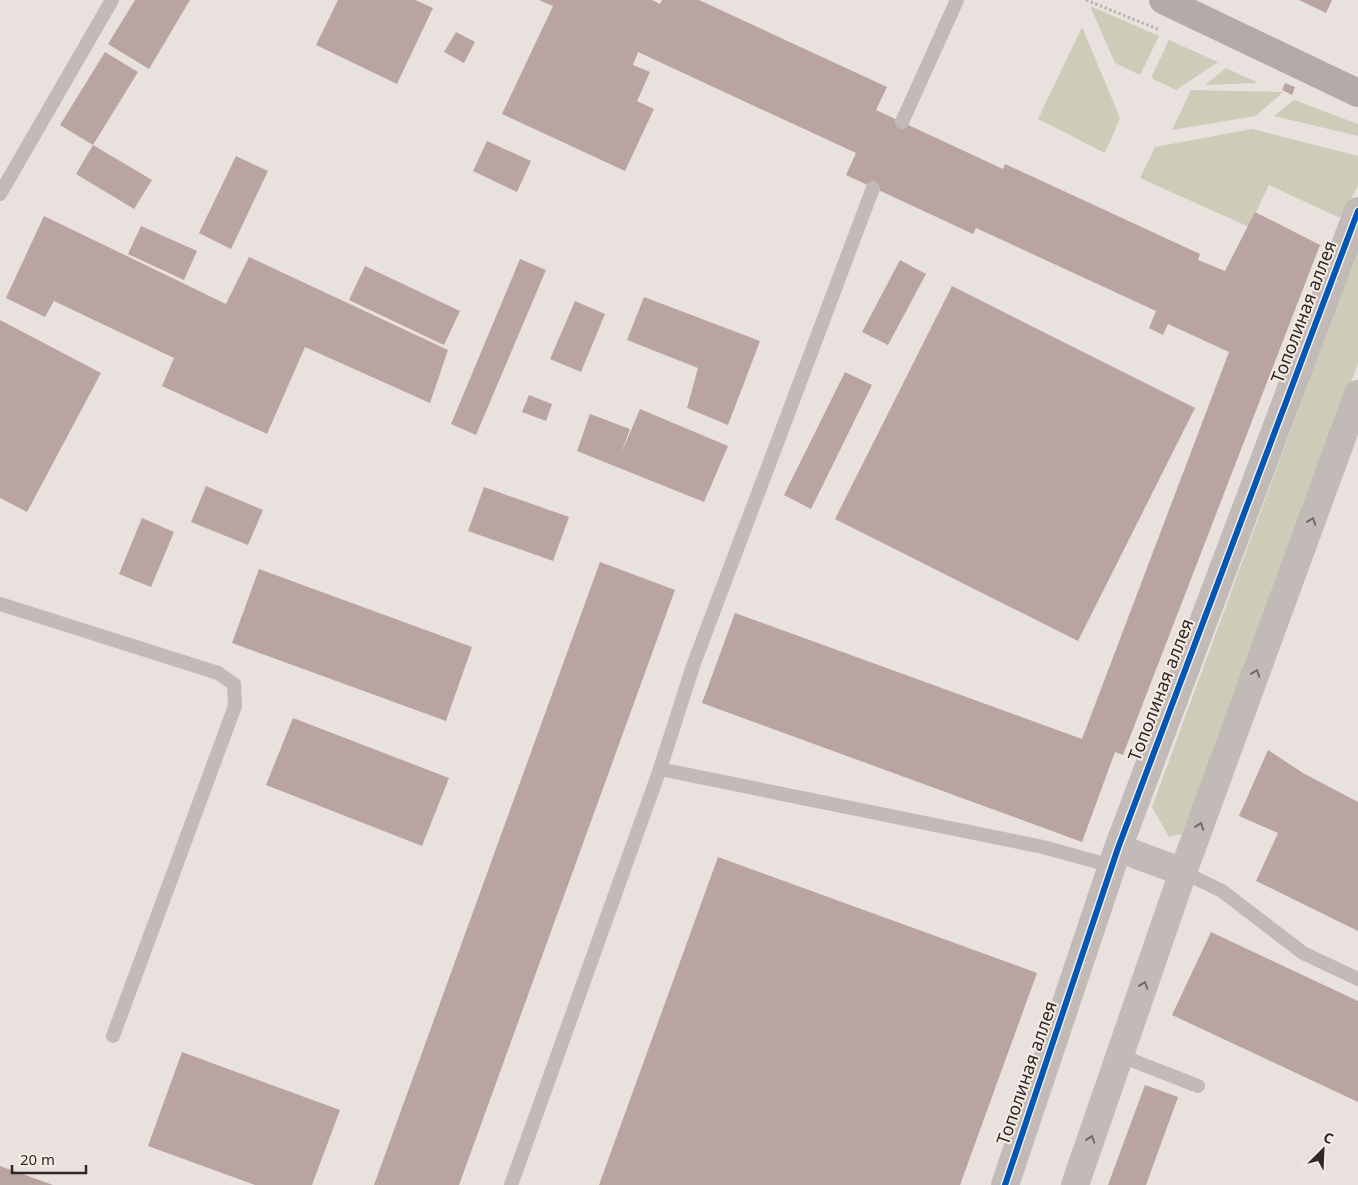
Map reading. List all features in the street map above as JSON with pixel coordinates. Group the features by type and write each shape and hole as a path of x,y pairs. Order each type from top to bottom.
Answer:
{"main road":[{"path":"1165,0 1358,93"}],"street":[{"name":"Тополиная аллея","path":"1005,1185 1115,857 1358,211"},
{"path":"1075,1185 1183,872 1358,394"},
{"path":"1115,857 1183,872"}],"lane":[{"path":"0,194 112,0"},
{"path":"902,122 957,0"},
{"path":"511,1185 660,769 693,666 874,188"},
{"path":"0,604 218,672 234,684 235,706 113,1036"},
{"path":"660,769 1043,847 1115,857"},
{"path":"1183,872 1222,891 1303,953 1358,979"},
{"path":"1120,1056 1198,1086"}],"green space":[{"path":"1090,6 1159,36 1140,75 1115,63"},
{"path":"1082,27 1120,118 1105,153 1038,119"},
{"path":"1169,40 1218,62 1176,90 1151,78"},
{"path":"1226,68 1258,83 1205,85"},
{"path":"1191,90 1283,92 1256,116 1172,130"},
{"path":"1294,100 1358,124 1358,136 1274,116"},
{"path":"1252,129 1358,156 1358,186 1340,218 1269,185 1249,227 1140,178 1155,147"},
{"path":"1358,247 1358,363 1187,833 1169,837 1152,807"}],"building":[{"path":"135,0 190,0 149,69 108,44"},
{"path":"338,0 415,0 433,8 397,84 316,45"},
{"path":"539,0 652,0 660,4 662,0 699,0 887,87 876,110 1003,169 1005,164 1200,254 1198,260 1225,271 1255,212 1320,245 1123,755 1115,752 1082,842 702,703 735,613 1082,739 1229,352 1168,324 1163,335 1149,328 1156,311 976,228 973,234 846,175 856,153 638,52 633,65 650,72 637,101 654,109 625,171 502,114 553,6"},
{"path":"1299,0 1332,0 1326,13"},
{"path":"456,32 475,42 464,63 444,52"},
{"path":"105,52 138,72 93,145 60,125"},
{"path":"1285,83 1295,87 1292,95 1282,90"},
{"path":"487,141 531,161 517,192 473,171"},
{"path":"93,145 152,180 134,209 76,174"},
{"path":"236,156 268,171 231,249 199,233"},
{"path":"44,216 226,304 249,257 448,350 430,403 305,347 267,434 162,386 174,358 54,301 45,317 6,298"},
{"path":"141,226 197,251 184,280 128,254"},
{"path":"520,259 546,270 476,435 451,424"},
{"path":"900,260 926,274 888,345 862,332"},
{"path":"365,266 460,311 444,345 349,300"},
{"path":"952,286 1195,408 1078,641 835,519"},
{"path":"644,297 760,341 728,425 687,408 698,368 627,340"},
{"path":"575,301 605,314 581,372 550,359"},
{"path":"0,320 101,373 27,512 0,498"},
{"path":"845,372 872,385 811,509 784,495"},
{"path":"529,395 552,404 546,421 522,412"},
{"path":"640,409 728,446 704,502 577,451 590,414 630,429 621,454"},
{"path":"206,486 263,510 248,545 191,522"},
{"path":"484,487 569,517 553,561 468,531"},
{"path":"142,518 174,532 151,587 119,574"},
{"path":"600,562 675,590 459,1185 374,1185"},
{"path":"259,569 472,647 446,721 232,643"},
{"path":"293,718 449,778 422,846 266,785"},
{"path":"1268,750 1303,773 1358,802 1358,931 1256,881 1278,833 1239,816"},
{"path":"718,857 1037,973 960,1185 599,1185"},
{"path":"1211,932 1358,1001 1358,1102 1172,1015"},
{"path":"182,1052 340,1110 312,1185 255,1185 148,1146"},
{"path":"1145,1085 1178,1097 1146,1185 1108,1185"},
{"path":"0,1166 53,1185 0,1185"}],"cycle path":[{"path":"1005,1185 1118,848 1358,211"}]}
